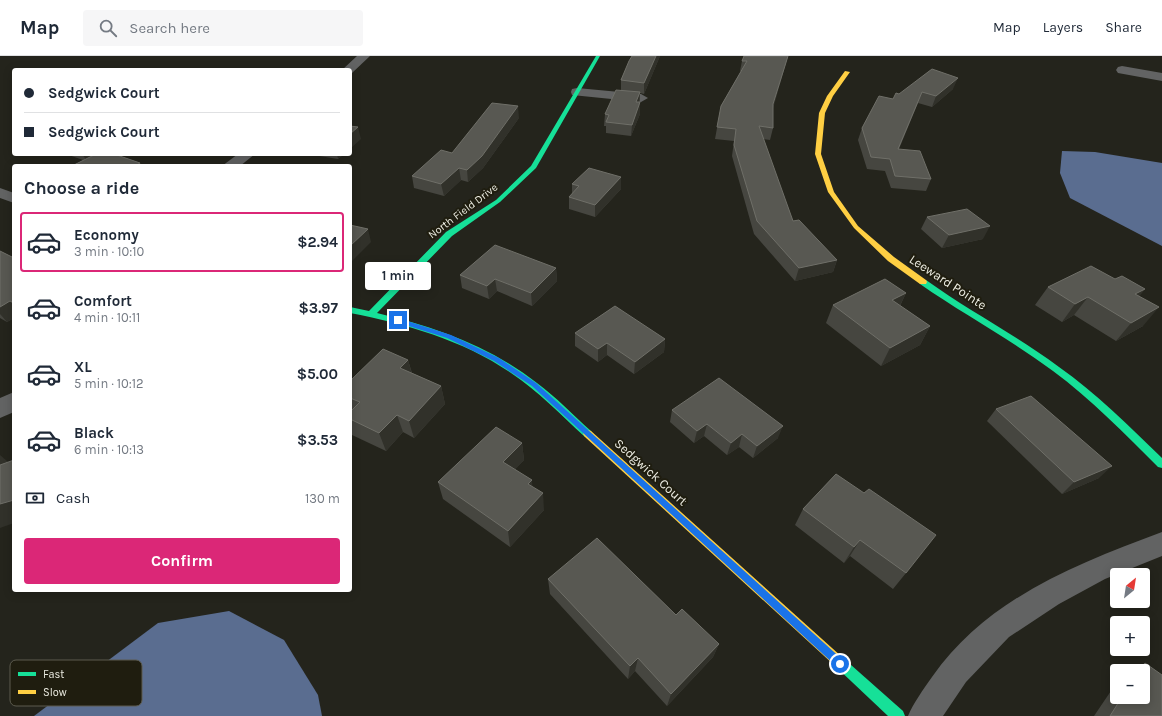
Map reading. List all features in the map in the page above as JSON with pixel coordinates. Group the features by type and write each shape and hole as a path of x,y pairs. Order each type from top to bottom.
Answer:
{"street":[{"path":"350,68 364,56"},
{"name":"North Field Drive","path":"372,313 449,234 498,201 522,180 534,167 598,56"},
{"path":"1122,70 1162,77"},
{"name":"Leeward Pointe","path":"847,72 828,99 822,112 818,143 819,163 825,180 838,203 858,228 877,248 906,271 948,300 1042,358 1088,394 1162,464"},
{"path":"577,92 641,98"},
{"path":"233,164 245,156"},
{"path":"0,193 12,197"},
{"name":"Sedgwick Court","path":"352,310 372,313 449,336 496,359 534,385 898,716"},
{"path":"0,409 12,402"},
{"path":"924,716 955,671 999,628 1049,594 1094,570 1162,544"}],"water":[{"path":"1062,151 1095,152 1162,163 1162,246 1070,198 1060,173"},
{"path":"229,611 284,640 318,695 322,716 34,716 47,706 142,706 142,660 109,660 158,623"}],"building":[{"path":"632,56 656,56 644,83 621,80"},
{"path":"744,56 788,56 773,104 773,128 759,126 793,221 799,220 837,260 799,268 757,221 734,145 736,129 717,127 721,106 747,61 742,61"},
{"path":"932,69 958,78 936,96 922,92 898,149 920,151 931,179 895,176 890,159 871,157 862,128 879,96 893,99 896,93 899,94"},
{"path":"616,90 640,92 636,102 640,102 632,125 606,122 609,115 605,114"},
{"path":"492,103 518,106 482,156 467,170 459,168 441,184 412,176 441,150 452,153"},
{"path":"352,126 358,127 352,132"},
{"path":"92,156 120,156 140,163 138,164 76,164"},
{"path":"589,168 621,177 595,205 569,197 579,186 572,184"},
{"path":"967,209 990,226 949,235 927,217"},
{"path":"352,225 368,229 352,244"},
{"path":"495,245 556,268 531,293 495,279 487,286 460,275"},
{"path":"0,251 12,257 12,302 10,301 0,307"},
{"path":"1091,266 1115,279 1122,276 1145,289 1135,294 1159,307 1131,323 1088,297 1075,304 1048,287"},
{"path":"885,279 906,293 892,300 930,326 890,348 833,305"},
{"path":"615,306 665,339 635,362 607,343 598,349 575,333"},
{"path":"383,349 408,360 400,368 441,386 409,421 397,415 379,433 352,420 352,410 360,402 352,399 352,379"},
{"path":"719,378 783,426 757,446 742,434 731,443 707,424 697,431 672,410"},
{"path":"1031,396 1112,466 1074,482 996,409"},
{"path":"496,427 522,443 503,462 532,480 528,484 543,493 508,531 438,482"},
{"path":"12,461 12,501 0,504 0,465"},
{"path":"836,474 864,493 869,489 936,535 906,573 860,540 854,547 803,509"},
{"path":"597,538 676,615 682,609 719,644 671,694 638,658 630,666 548,579"},
{"path":"1150,667 1162,675 1162,716 1110,716 1118,704 1150,704"}],"traffic: fast":[{"path":"372,313 449,234 498,201 534,167 598,56"},
{"path":"923,282 952,302 1027,348 1073,382 1104,408 1162,464"},
{"path":"352,310 423,328 447,336 492,357 514,370 534,385 588,434"},
{"path":"838,661 898,716"}],"traffic: slow":[{"path":"847,72 830,96 822,113 818,154 831,192 856,227 891,259 923,282"},
{"path":"588,434 838,661"}],"route":[{"path":"398,320 449,336 496,359 534,385 840,664"}]}
